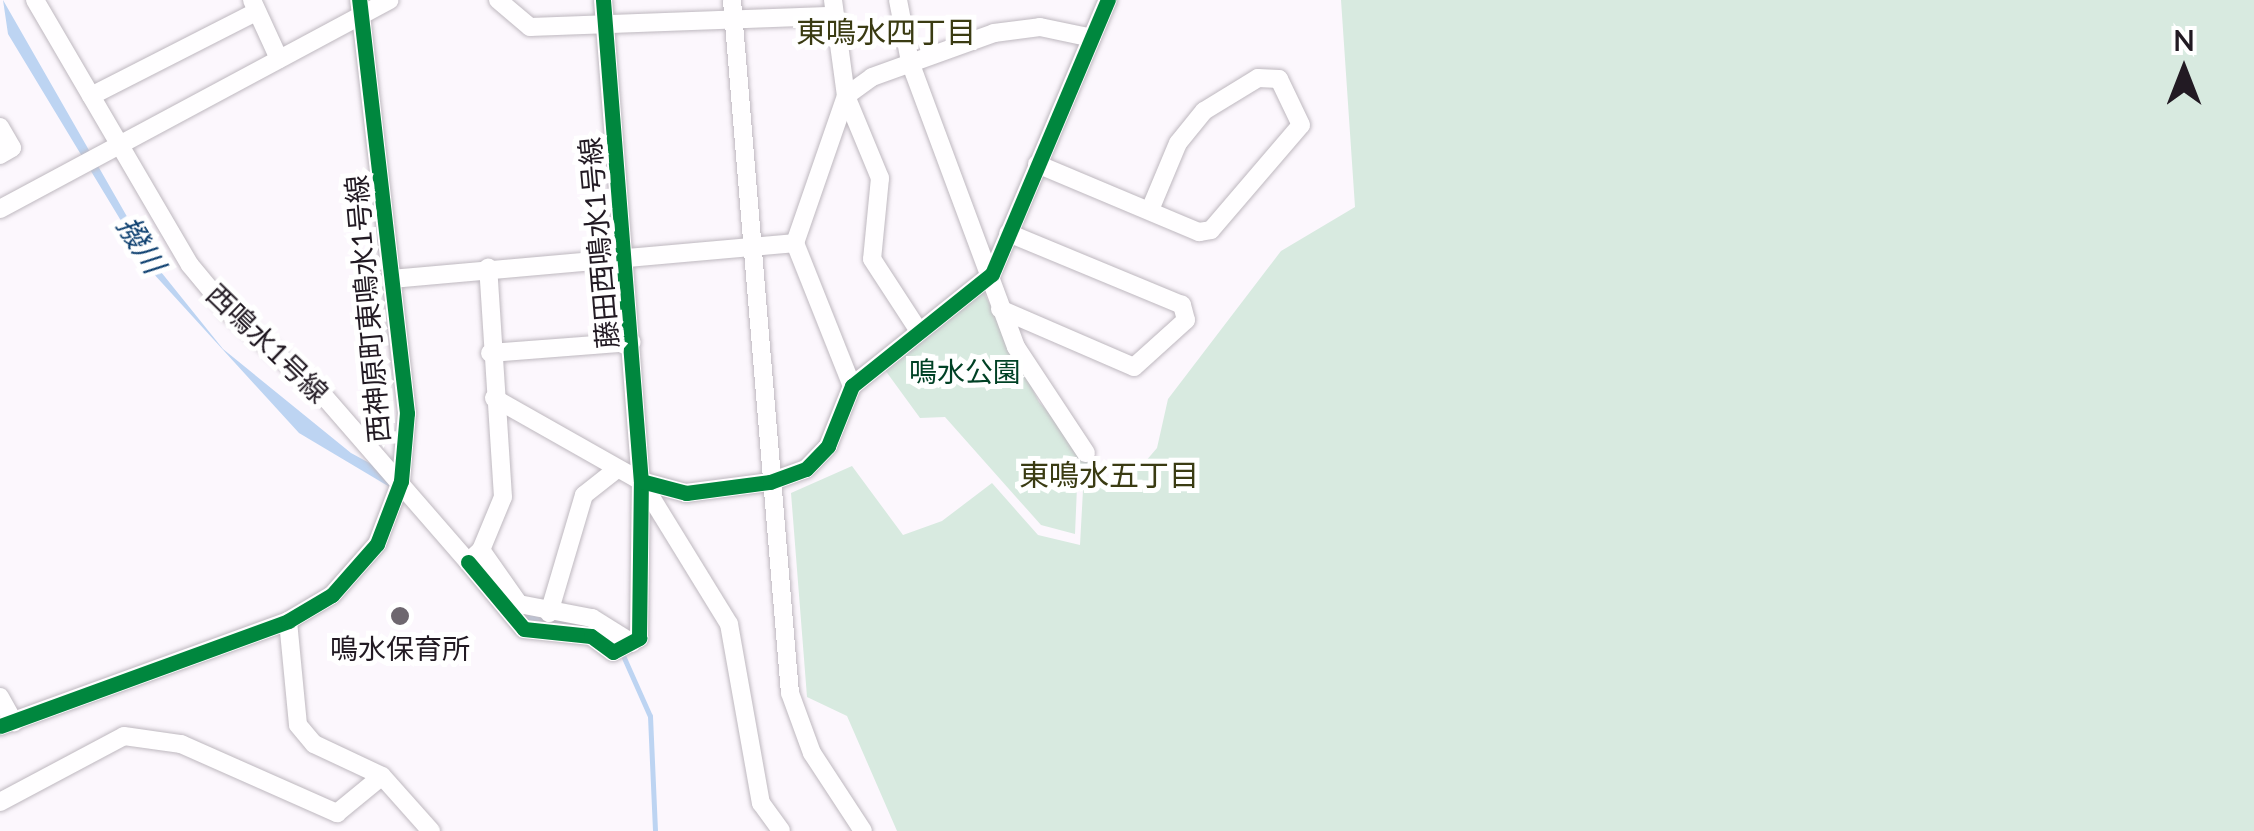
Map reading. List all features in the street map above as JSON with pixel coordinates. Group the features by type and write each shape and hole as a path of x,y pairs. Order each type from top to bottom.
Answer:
{"street":[{"name":"西鳴水1号線","path":"35,0 115,146 199,277 475,556"},
{"path":"0,208 279,60 360,8 390,0"},
{"path":"498,0 530,27 733,9 833,8 846,96 880,178 872,259 918,331"},
{"name":"藤田西鳴水1号線","path":"603,0 646,564 624,647"},
{"path":"898,0 910,62 992,274 1000,309 1086,453"},
{"path":"494,398 642,481 686,492 770,482 806,469 828,446 852,386 992,274 1108,0"},
{"path":"90,96 254,6 279,60"},
{"name":"西神原町東鳴水1号線","path":"7,724 288,621 360,568 401,481 407,414 360,8"},
{"path":"733,9 749,243 794,709 863,831"},
{"path":"852,386 795,243 846,96 910,62 994,33 1040,27 1092,38"},
{"path":"1036,164 1150,210 1212,230 1301,125 1279,79 1258,78 1204,111 1178,143 1150,210"},
{"path":"0,127 12,148 0,155"},
{"path":"1000,309 1134,367 1186,320 1182,305 1008,233"},
{"path":"392,279 624,254 795,243"},
{"path":"475,556 503,497 490,353 488,267"},
{"path":"490,353 632,342"},
{"path":"550,613 584,494 618,468"},
{"path":"642,481 729,624 762,803 781,831"},
{"path":"475,556 518,604 592,618 624,647"},
{"path":"475,556 524,629 591,636 624,647"},
{"path":"288,621 298,725 314,744 382,776 431,831"},
{"path":"0,697 7,724"},
{"path":"0,802 124,736 182,744 337,812 382,776"}],"green space":[{"path":"1341,0 2254,0 2254,831 897,831 847,716 807,697 791,493 852,466 903,535 942,521 992,483 1038,535 1080,545 1083,490 1139,469 1157,448 1168,399 1281,251 1355,207"},
{"name":"鳴水公園","path":"983,291 1039,402 1098,466 1077,487 1075,534 1041,525 945,417 920,418 885,370"}],"water":[{"name":"撥川","path":"3,0 153,262 223,349 351,453 397,478 393,489 299,433 152,272 8,34"}],"waterway":[{"path":"522,616 595,628"},
{"path":"621,651 650,716 655,831"}],"cycle path":[{"path":"0,726 288,621 332,595 377,544 401,481 407,413 359,0"},
{"path":"603,0 641,481"},
{"path":"468,562 524,629 591,636 613,652 639,638 641,481 686,493 770,482 806,469 828,446 852,386 992,274 1108,0"}],"place":[{"name":"鳴水保育所","path":"400,616"}],"district":[{"name":"東鳴水四丁目","path":"886,31"},
{"name":"東鳴水五丁目","path":"1109,474"}]}
